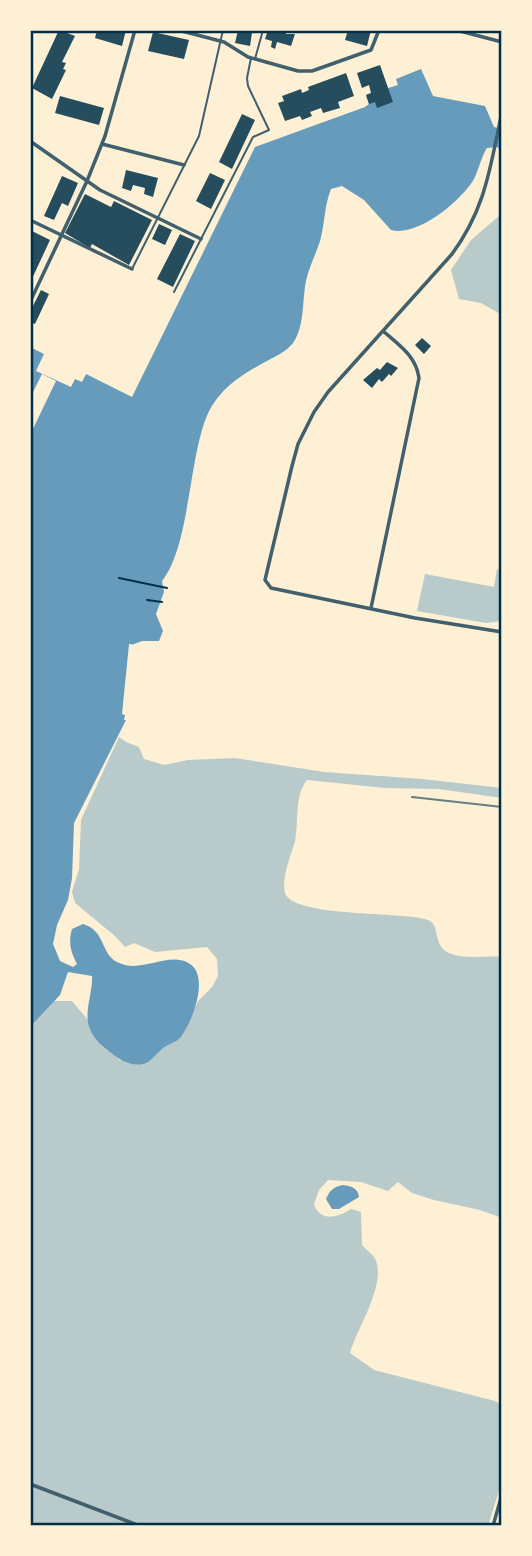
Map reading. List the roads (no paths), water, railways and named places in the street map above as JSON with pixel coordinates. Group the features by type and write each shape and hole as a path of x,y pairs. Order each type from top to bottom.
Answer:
{"street":[{"path":"30,302 87,181 101,144 135,30"},
{"path":"178,30 220,41 253,59 290,70 312,71 371,50 379,30"},
{"path":"456,30 502,42"},
{"path":"502,112 484,194 463,239 328,392 305,428 292,466 265,580 271,588 502,632"},
{"path":"30,141 100,190 201,239"},
{"path":"101,144 184,165"},
{"path":"30,220 132,269"},
{"path":"371,609 419,378 416,363 411,356 383,331"},
{"path":"30,1484 140,1526"},
{"path":"493,1526 502,1494"}],"lane":[{"path":"132,269 199,136 223,30"},
{"path":"174,292 253,137 269,130 248,86 247,78 263,30"}],"water":[{"path":"421,69 433,96 485,106 494,127 502,129 502,151 497,147 487,148 474,179 449,207 426,223 402,231 391,230 364,200 342,186 331,189 320,241 306,281 297,336 285,351 231,384 217,399 206,418 178,548 162,581 164,592 156,614 163,631 159,641 134,644 126,720 74,823 72,878 68,900 57,925 53,944 60,961 73,967 77,964 70,939 72,929 83,924 96,932 108,953 117,962 136,966 182,960 196,970 199,979 194,1011 180,1038 164,1047 150,1061 137,1065 118,1058 96,1039 90,1029 88,1010 92,976 68,972 60,995 30,1027 30,347 44,354 36,371 71,387 75,379 82,382 86,374 132,397 255,147 365,107 369,104 366,95 398,85 396,79"},
{"path":"343,1185 354,1188 359,1197 339,1209 332,1209 326,1199 332,1189"}],"railway":[{"path":"412,797 502,807"}]}
